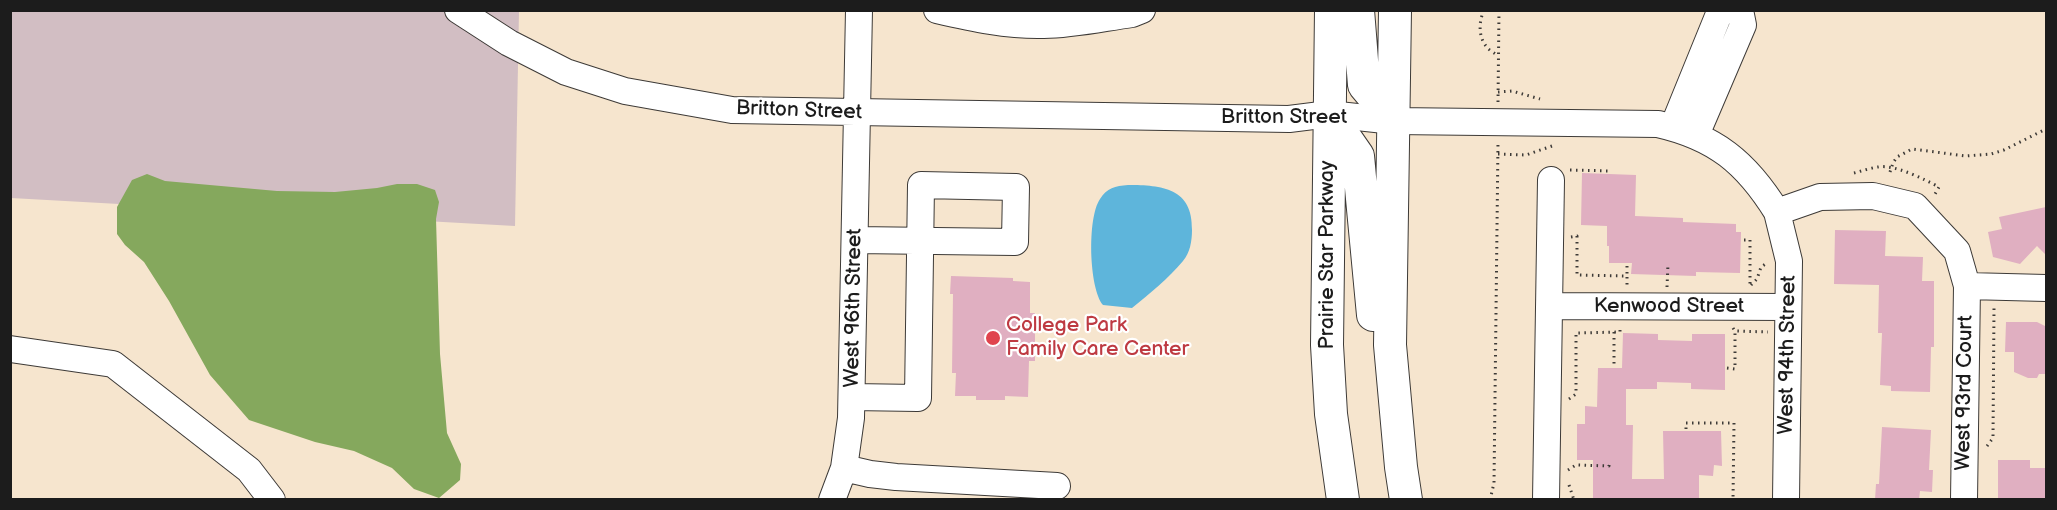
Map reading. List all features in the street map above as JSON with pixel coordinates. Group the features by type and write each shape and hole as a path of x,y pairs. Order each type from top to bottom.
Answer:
{"main road":[{"name":"Prairie Star Parkway","path":"1331,10 1327,345 1331,414 1343,500"},
{"path":"1358,10 1364,85 1394,121"},
{"path":"1395,10 1390,345 1406,500"},
{"path":"1329,114 1358,156 1376,339 1400,451"}],"street":[{"name":"Britton Street","path":"458,10 509,43 566,72 625,91 732,110 1289,119 1329,114 1394,121 1658,124 1685,131 1724,150 1742,166 1777,212"},
{"name":"West 96th Street","path":"832,500 844,468 849,443 852,397 859,113 859,10"},
{"path":"937,10 1014,24 1059,25 1132,14 1142,10"},
{"path":"1685,131 1719,14 1727,10"},
{"path":"1685,131 1743,25 1740,10"},
{"path":"1546,500 1549,306 1556,175"},
{"path":"1777,212 1820,196 1873,196 1915,206 1957,251 1974,286 2046,288"},
{"name":"West 94th Street","path":"1777,212 1789,261 1786,500"},
{"path":"852,397 918,398 921,242 855,240"},
{"name":"West 93rd Court","path":"1964,500 1974,286"},
{"name":"Kenwood Street","path":"1549,306 1788,307"},
{"path":"10,349 113,364 249,470 272,500"},
{"path":"844,468 896,477 1057,486"}],"path":[{"path":"1484,10 1480,19 1481,33 1485,46 1498,56"},
{"path":"1498,10 1498,104"},
{"path":"1498,92 1512,91 1529,97 1550,100"},
{"path":"1891,170 1897,157 1912,150 1966,156 1991,154 2046,129"},
{"path":"1490,500 1494,483 1498,138"},
{"path":"1498,154 1526,155 1561,143"},
{"path":"1853,174 1881,166 1918,176 1939,187 1933,198"},
{"path":"1556,175 1611,171"},
{"path":"1563,237 1577,236 1577,275 1627,276"},
{"path":"1744,240 1750,240 1750,286"},
{"path":"1769,253 1769,270"},
{"path":"1740,289 1750,286 1761,267 1769,263"},
{"path":"1657,289 1667,289 1668,264"},
{"path":"1627,266 1627,288 1637,288"},
{"path":"1974,286 1982,302 1990,306 1995,305 1992,438 1982,454"},
{"path":"1567,401 1576,394 1576,333 1620,332 1621,320"},
{"path":"1730,325 1736,331 1769,333"},
{"path":"1727,368 1735,369 1736,331"},
{"path":"1614,332 1614,364"},
{"path":"1686,429 1686,423 1734,423 1733,500"},
{"path":"1564,472 1576,465 1609,466 1609,462"},
{"path":"1567,480 1574,500"}],"shaded area":[{"path":"10,11 519,11 515,226 11,198"}],"green space":[{"path":"147,174 165,181 277,191 335,192 397,184 417,184 435,190 439,202 436,219 440,354 447,433 461,464 460,480 439,498 414,489 392,468 354,451 315,442 249,420 210,375 169,301 144,262 125,245 117,234 117,207 132,180"}],"water":[{"path":"1128,185 1163,188 1181,197 1191,216 1192,230 1190,247 1183,261 1132,308 1103,305 1095,284 1091,253 1093,221 1100,199 1112,188"}],"building":[{"path":"1582,173 1636,175 1635,216 1683,218 1683,222 1736,224 1736,232 1741,232 1740,273 1696,272 1696,276 1631,274 1632,263 1609,263 1607,226 1581,225"},
{"path":"2046,207 2046,255 2037,246 2020,264 1993,257 1988,232 2002,229 1999,217"},
{"path":"1835,230 1886,231 1885,256 1923,257 1922,281 1934,281 1934,347 1931,347 1930,392 1891,391 1891,386 1880,385 1882,333 1878,333 1879,285 1834,284"},
{"name":"College Park Family Care Center","path":"951,276 1013,278 1013,281 1030,282 1030,313 1035,313 1035,361 1029,361 1028,397 1005,396 1005,400 976,400 976,396 955,396 956,373 952,373 953,294 950,294"},
{"path":"2006,322 2037,322 2045,326 2046,374 2039,374 2037,378 2028,378 2014,372 2014,352 2005,352"},
{"path":"1623,333 1658,334 1658,340 1692,341 1692,334 1725,334 1725,390 1691,389 1691,383 1657,382 1657,389 1626,389 1626,425 1633,425 1632,479 1664,479 1663,431 1721,431 1722,466 1714,465 1713,476 1699,475 1699,500 1593,500 1593,460 1577,460 1577,424 1585,424 1585,406 1597,407 1598,368 1622,368"},
{"path":"1882,427 1931,430 1929,470 1933,470 1932,492 1920,491 1919,500 1875,500 1876,484 1879,484"},
{"path":"1998,460 2030,460 2030,468 2046,468 2046,500 1998,499"}],"place":[{"name":"College Park Family Care Center","path":"993,338"}]}
